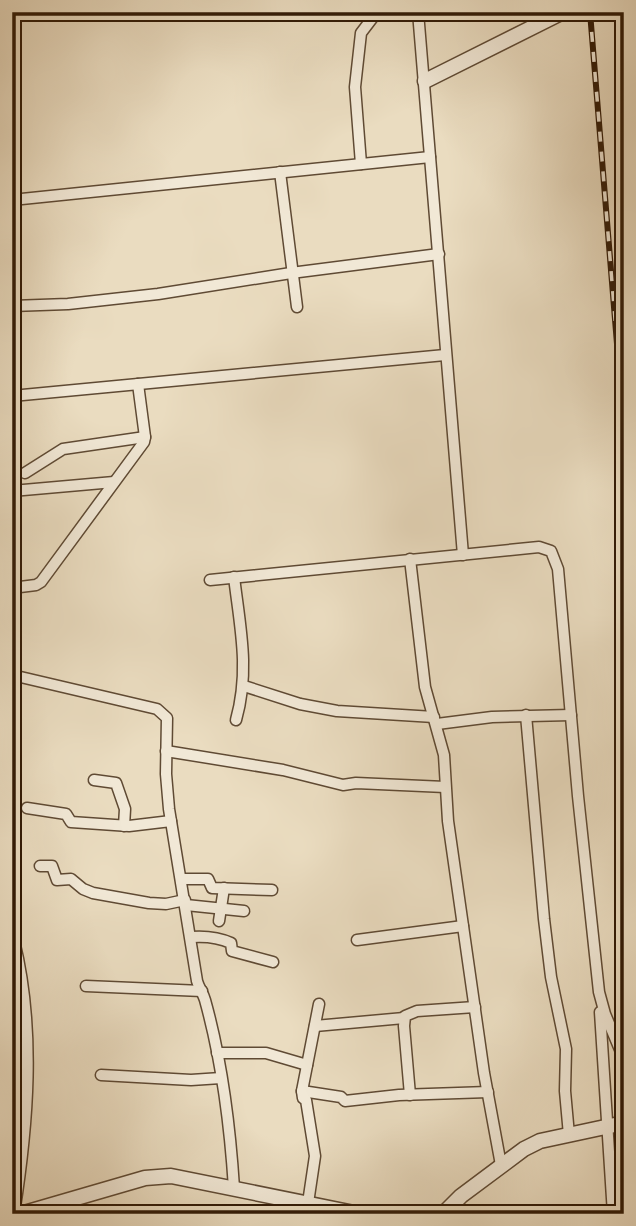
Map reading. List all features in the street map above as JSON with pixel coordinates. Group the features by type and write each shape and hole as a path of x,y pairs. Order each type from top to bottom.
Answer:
{"street":[{"path":"361,164 355,87 361,33 377,12"},
{"path":"418,12 463,555"},
{"path":"425,81 564,12"},
{"path":"12,200 430,157"},
{"path":"280,172 297,307"},
{"path":"12,306 68,304 158,294 439,254"},
{"path":"12,396 446,355"},
{"path":"12,588 41,582 144,442 138,384"},
{"path":"25,473 63,449 145,437"},
{"path":"12,491 114,482"},
{"path":"210,580 539,547 554,555 558,569 599,992 613,1214"},
{"path":"410,559 424,678 444,755 445,787 463,926 500,1165"},
{"path":"234,577 244,663 244,686 236,720"},
{"path":"12,675 157,709 166,715 166,774 171,821 197,981 202,990 217,1053 231,1143 234,1188"},
{"path":"244,686 300,704 337,712 435,721 571,715"},
{"path":"526,715 552,986 566,1049 565,1091 569,1135"},
{"path":"166,751 283,771 343,785 356,783 445,787"},
{"path":"94,780 116,783 125,809 124,826"},
{"path":"27,808 66,814 71,822 124,826 171,821"},
{"path":"40,866 52,866 57,880 71,879 93,893 149,904 186,903 244,911"},
{"path":"182,879 208,879 210,888 272,890"},
{"path":"219,921 224,888"},
{"path":"357,940 463,926"},
{"path":"191,937 230,941 232,951 273,962"},
{"path":"12,941 21,975 18,1013 25,1096 12,1213"},
{"path":"86,986 202,990"},
{"path":"599,992 624,1059"},
{"path":"308,1203 315,1156 310,1119 302,1091 319,1004"},
{"path":"315,1026 404,1018 417,1011 475,1007"},
{"path":"404,1018 410,1095"},
{"path":"217,1053 266,1053 307,1065"},
{"path":"101,1075 191,1080 221,1078"},
{"path":"302,1091 341,1097 345,1101 488,1092"},
{"path":"448,1212 500,1165 532,1145 624,1123"},
{"path":"21,1214 145,1178 171,1176 359,1214"}],"railway":[{"path":"590,12 624,430"}]}
